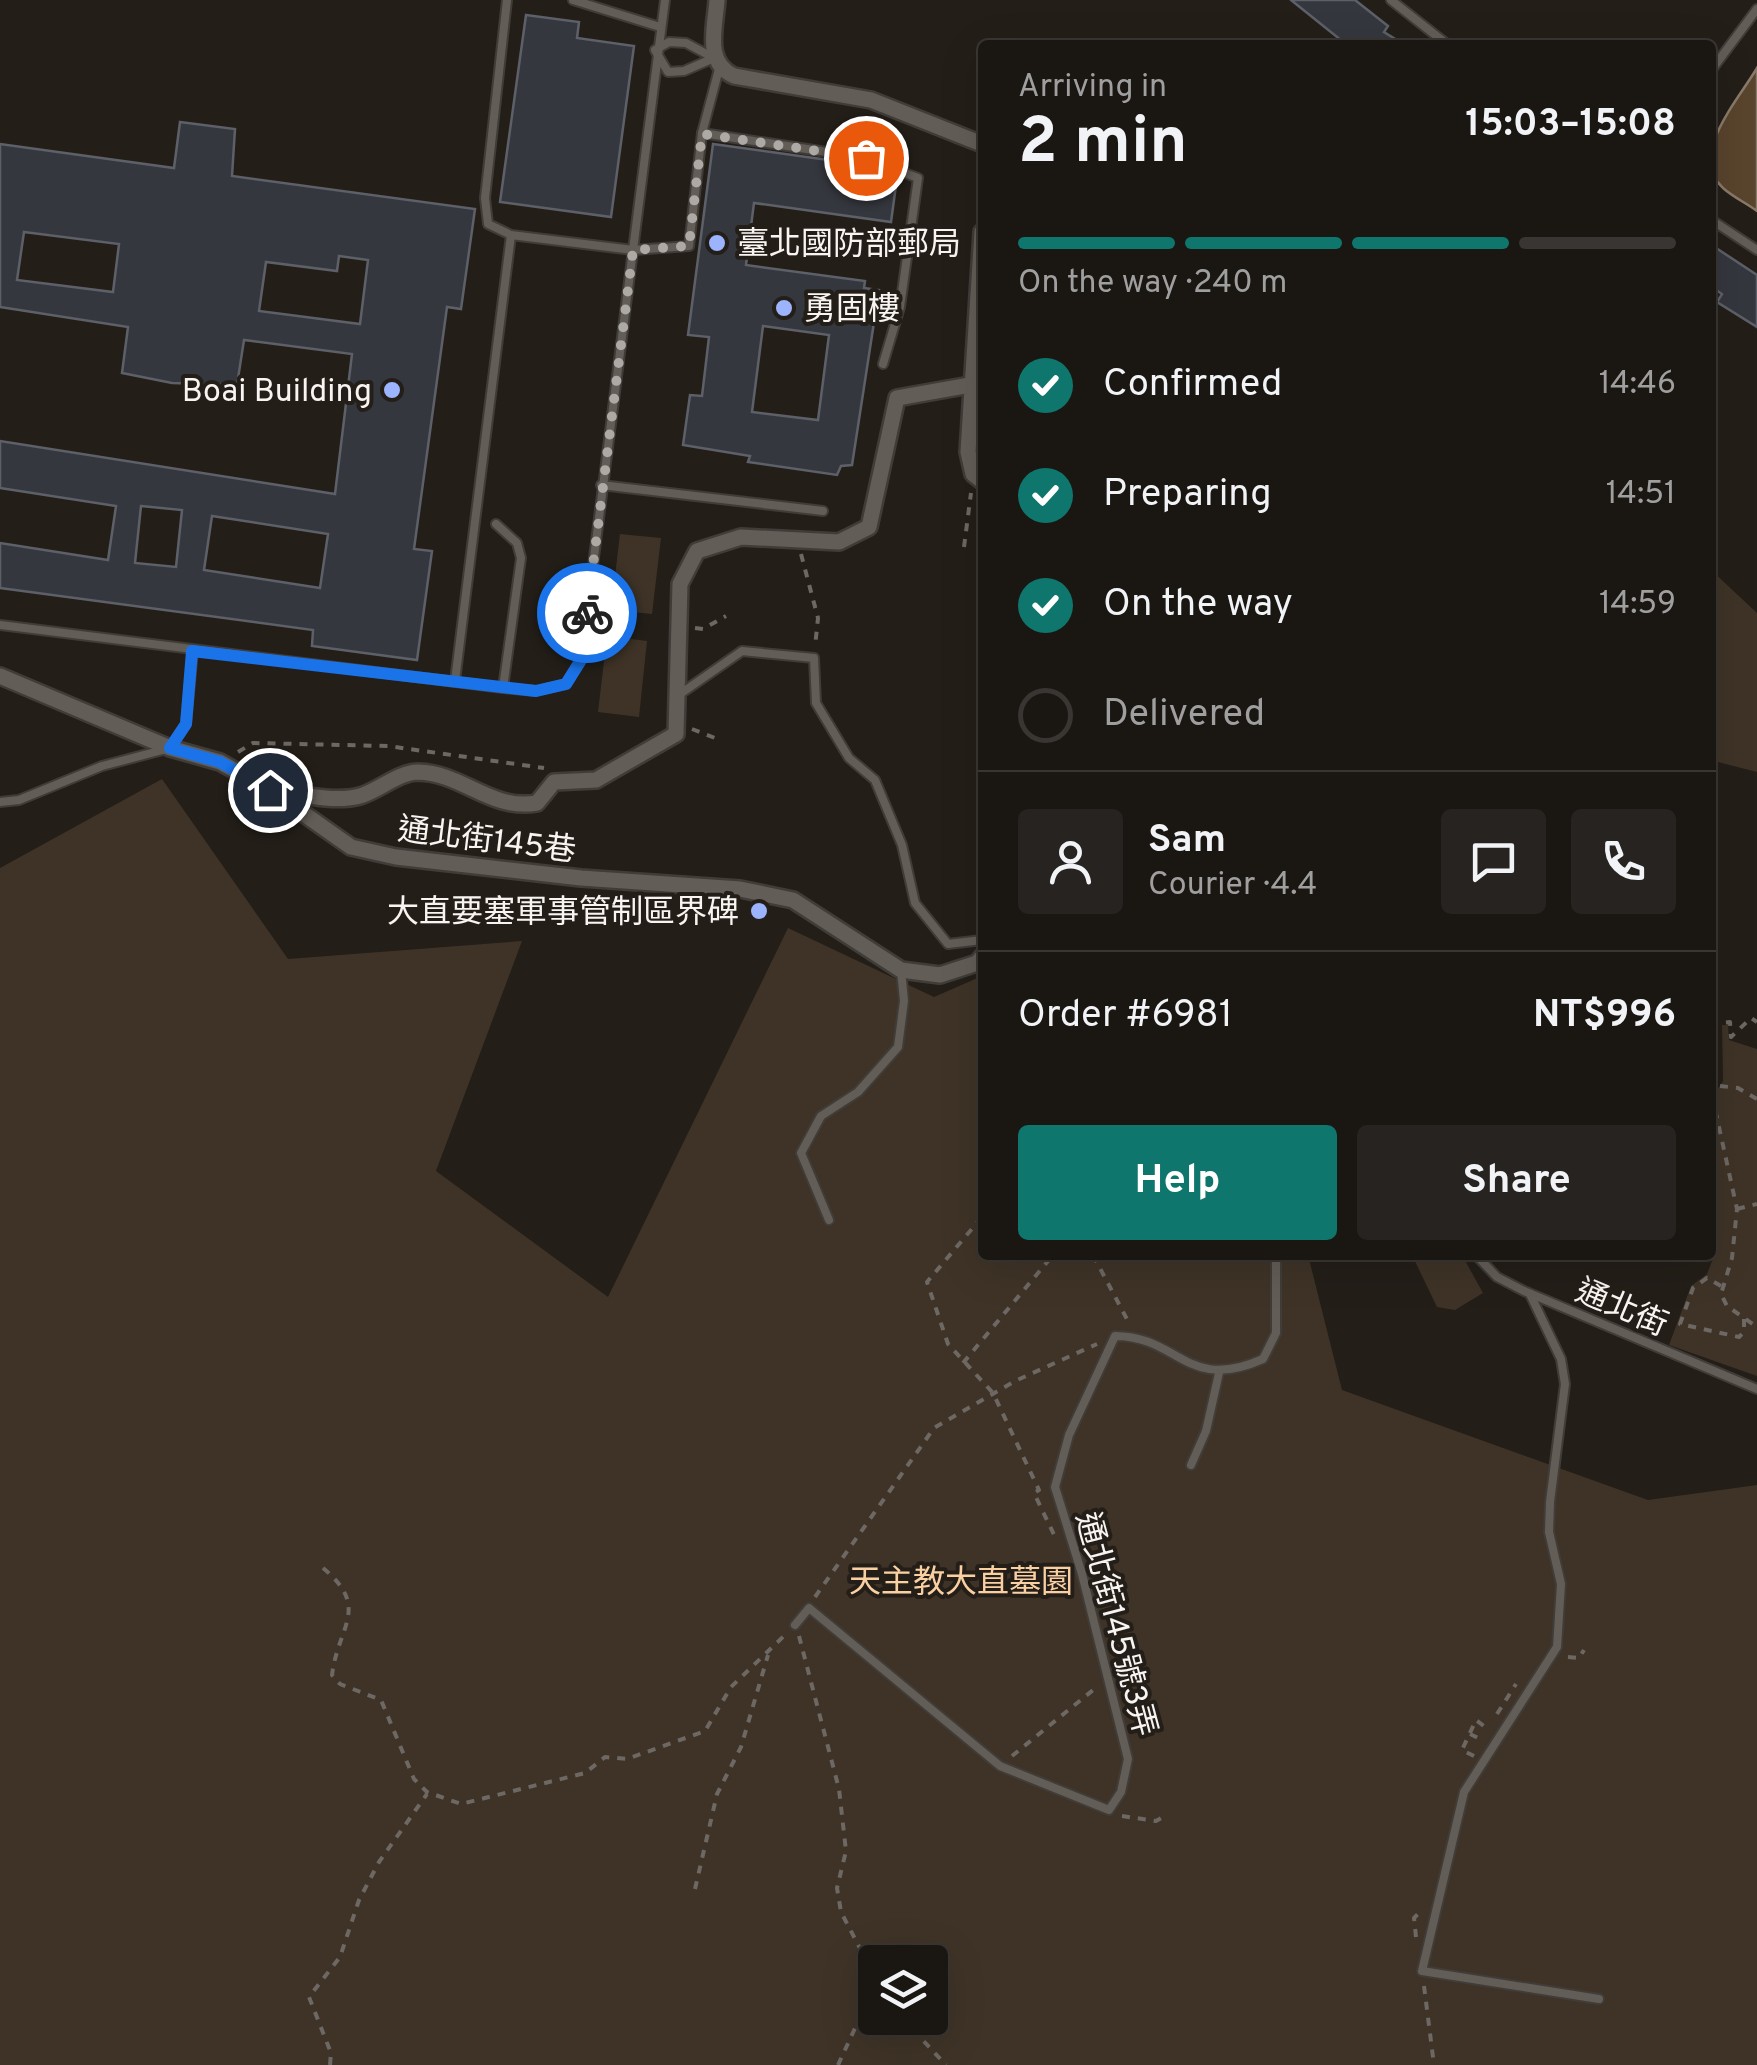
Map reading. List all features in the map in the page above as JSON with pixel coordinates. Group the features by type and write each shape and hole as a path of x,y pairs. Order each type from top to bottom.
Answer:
{"street":[{"path":"718,0 716,63 734,76 871,100 978,142"},
{"path":"978,351 970,385 968,452 978,478"},
{"path":"270,790 357,797 416,772 468,785 481,797 518,806 537,803 554,782 596,780 676,734 680,584 697,551 740,537 839,542 869,527 897,398 970,385"},
{"name":"通北街145巷","path":"0,676 170,748 220,762 270,790 352,848 396,858 740,889 792,900 901,970"},
{"path":"901,970 940,975 978,963"}],"lane":[{"path":"507,0 485,198 488,224 510,235 633,250 689,246 702,134 716,63"},
{"path":"573,0 660,28"},
{"path":"0,625 503,688 536,691 566,684 581,660 655,50 665,0"},
{"path":"1391,0 1442,40"},
{"path":"1716,64 1757,9"},
{"path":"655,50 670,42 686,43 716,63"},
{"path":"655,50 668,72 716,63"},
{"path":"702,134 866,158 918,178 900,306 883,364"},
{"path":"1716,223 1757,250"},
{"path":"455,681 510,235"},
{"path":"601,485 824,511"},
{"path":"496,524 517,543 521,558 503,688"},
{"path":"0,802 20,800 102,766 170,748 186,724 192,651"},
{"path":"680,694 742,651 814,658 816,702 849,758 875,780 902,845 915,902 948,944 978,940"},
{"path":"828,1220 800,1153 821,1116 858,1092 898,1046 904,1001 901,970"},
{"path":"1116,1336 1136,1336 1201,1369 1219,1373 1263,1359 1272,1346 1277,1319 1276,1260"},
{"name":"通北街","path":"1481,1260 1497,1277 1530,1294 1757,1389"},
{"path":"1530,1294 1561,1358 1565,1384 1549,1532 1561,1584 1557,1646 1464,1792 1422,1971 1599,1999"},
{"name":"通北街145號3弄","path":"1108,1810 1121,1792 1128,1759 1082,1574 1055,1487 1069,1435 1116,1336"},
{"path":"1191,1465 1206,1431 1219,1373"},
{"path":"795,1625 808,1608 1000,1766 1108,1810"}],"path":[{"path":"964,547 978,478"},
{"path":"798,540 818,618 814,658"},
{"path":"680,627 703,629 726,616"},
{"path":"678,726 715,738"},
{"path":"220,762 253,743 326,744 388,746 546,768"},
{"path":"1716,1023 1730,1022 1731,1037 1751,1018 1757,1022"},
{"path":"1716,1086 1738,1088 1757,1099"},
{"path":"1716,1113 1737,1209 1732,1258 1721,1286 1723,1301 1757,1327"},
{"path":"1737,1209 1757,1204"},
{"path":"978,1222 928,1282 948,1344 962,1364 993,1393 1039,1490 1034,1493 1058,1544"},
{"path":"962,1364 1049,1260"},
{"path":"1097,1260 1136,1336"},
{"path":"1721,1286 1707,1278 1693,1288 1680,1324 1739,1337 1744,1332 1744,1319"},
{"path":"808,1608 934,1428 993,1393 1116,1336"},
{"path":"323,1568 342,1584 350,1612 348,1628 342,1632 334,1654 332,1675 340,1684 381,1700 402,1756 427,1792 461,1804 585,1773 605,1757 626,1759 704,1731 731,1687 795,1625 839,1789 846,1851 837,1888 840,1912 858,1945"},
{"path":"695,1889 717,1794 741,1746 770,1650"},
{"path":"1579,1658 1584,1650"},
{"path":"1000,1766 1091,1689 1106,1682"},
{"path":"1476,1720 1490,1727 1484,1741 1470,1734 1476,1720"},
{"path":"330,2065 332,2053 308,1997 340,1957 372,1874 427,1792"},
{"path":"1108,1810 1156,1821 1163,1817"},
{"path":"1422,1971 1434,2065"},
{"path":"838,2065 858,2022"},
{"path":"918,2035 946,2065"}],"green space":[{"path":"620,534 661,538 652,614 611,610"},
{"path":"1716,575 1757,613 1757,772 1716,762"},
{"path":"607,636 647,641 639,717 598,712"},
{"name":"天主教大直墓園","path":"162,779 288,959 522,941 436,1171 608,1297 788,928 934,997 978,978 978,1260 1309,1260 1342,1390 1648,1500 1757,1485 1757,2065 0,2065 0,868"},
{"path":"1722,1025 1728,1025 1729,1040 1757,1049 1757,1376 1669,1345 1691,1286 1707,1274 1712,1260 1716,1260 1716,1092 1723,1081"},
{"path":"1414,1260 1465,1260 1483,1293 1455,1310 1437,1307"}],"shaded area":[{"path":"1757,68 1757,211 1716,179 1716,137"}],"building":[{"path":"1291,0 1355,0 1388,26 1384,32 1397,40 1341,40"},
{"path":"526,15 579,22 577,38 634,46 611,217 500,202"},
{"name":"Boai Building","path":"180,122 235,129 232,176 475,209 461,309 447,307 414,549 432,551 417,660 312,646 313,630 0,588 0,543 108,560 116,506 0,488 0,441 335,494 352,354 244,340 237,385 172,383 122,373 128,327 0,307 0,144 174,168","holes":["24,232 119,244 113,292 17,280","339,256 368,260 360,324 259,311 266,262 337,271","141,506 182,510 176,567 135,563","212,516 328,534 320,588 204,570"]},
{"name":"勇固樓","path":"713,144 864,165 897,178 891,222 754,203 746,265 865,281 864,288 879,290 852,465 841,466 837,475 748,462 750,456 683,445 690,395 702,396 709,337 688,335","holes":["763,326 829,335 818,420 752,412"]},
{"path":"1716,248 1757,275 1757,327 1717,302 1722,294 1716,290"}],"way so far":[{"path":"587,613 633,250 689,246 702,134 866,158"}],"place":[{"name":"臺北國防部郵局","path":"717,243"},
{"name":"勇固樓","path":"784,308"},
{"name":"Boai Building","path":"392,390"},
{"name":"大直要塞軍事管制區界碑","path":"759,911"}],"route":[{"path":"270,790 220,762 170,748 186,724 192,651 536,691 566,684 581,660 587,613"}]}
